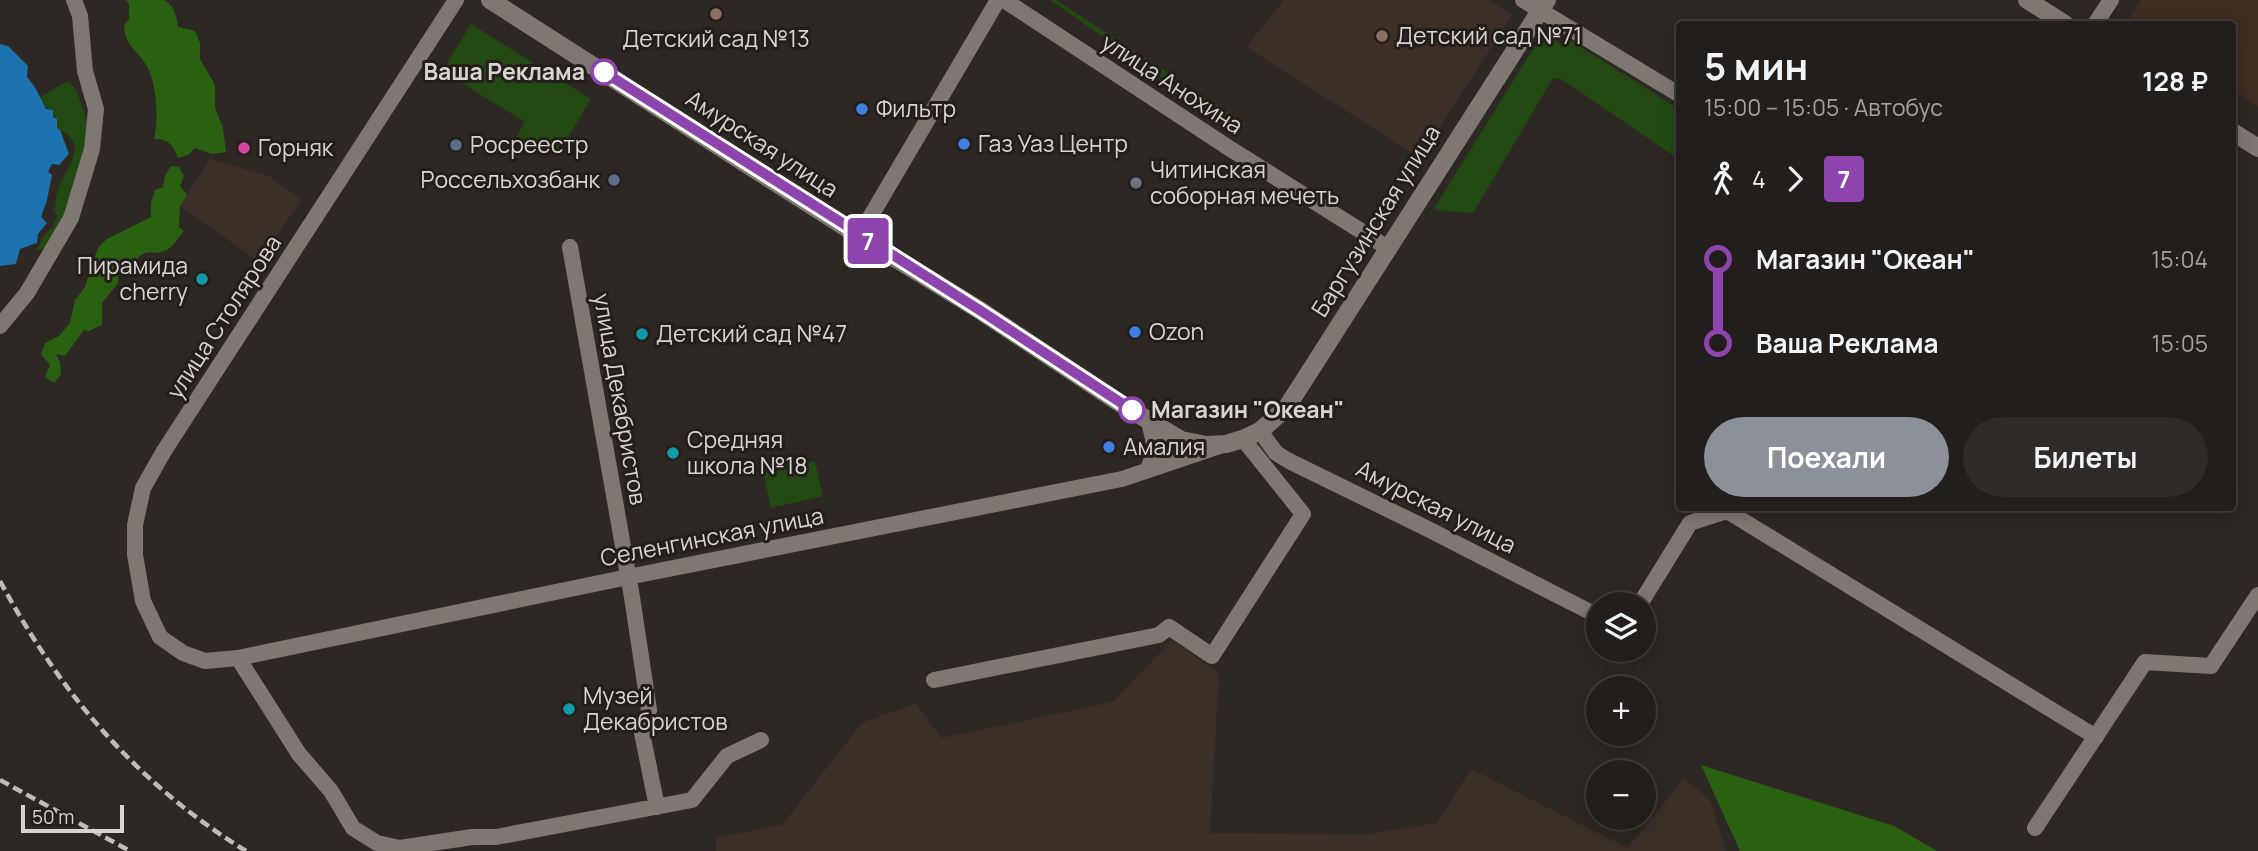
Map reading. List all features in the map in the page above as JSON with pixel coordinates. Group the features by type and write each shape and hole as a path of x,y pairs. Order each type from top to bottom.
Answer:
{"main road":[{"name":"Амурская улица","path":"490,0 981,311 1149,421 1181,440 1206,444 1234,442"},
{"path":"2027,0 2060,21"},
{"name":"Баргузинская улица","path":"1234,442 1260,431 1287,407 1544,5"},
{"path":"2236,134 2258,148"}],"street":[{"path":"0,326 27,293 71,218 92,149 96,109 85,71 80,16 74,0"},
{"name":"улица Столярова","path":"205,661 183,653 160,636 143,601 135,555 135,525 143,488 163,451 456,0"},
{"path":"859,236 998,0"},
{"name":"улица Анохина","path":"1004,0 1236,153 1388,248"},
{"path":"1523,0 1544,5 1676,92"},
{"path":"2097,21 2111,0"},
{"name":"улица Декабристов","path":"570,247 649,710 642,733 657,807"},
{"path":"1148,470 1155,448 1149,421"},
{"name":"Амурская улица","path":"1260,431 1276,453 1289,461 1586,610"},
{"path":"934,680 1159,635 1169,627 1212,656 1303,514 1234,442"},
{"name":"Селенгинская улица","path":"205,661 241,663 628,577 1122,479 1234,442"},
{"path":"1647,592 1690,523 1727,511 2096,737"},
{"path":"2035,828 2145,662 2211,666 2258,595"},
{"path":"241,663 299,754 331,791 353,828 377,843 400,848 472,836 496,836 692,800 727,756 761,740"}],"shaded area":[{"path":"1284,0 1488,0 1512,15 1420,158 1246,47"},
{"path":"2141,0 2258,0 2258,106 2236,92 2236,21 2128,21"},
{"path":"210,159 269,176 302,200 258,261 180,206"},
{"path":"1172,640 1219,673 1210,833 1370,834 1437,823 1471,769 1586,827 1586,830 1592,830 1628,848 1642,830 1656,830 1656,813 1684,778 1710,800 1726,851 716,851 716,838 782,825 862,723 916,703 941,738 1113,702"}],"green space":[{"path":"126,0 164,0 173,8 178,27 195,31 200,43 200,59 215,85 215,108 223,128 226,152 212,154 195,148 188,155 178,158 170,144 154,139 157,111 152,80 145,63 127,39 124,26 129,19 129,4"},
{"path":"1050,0 1056,0 1246,124 1239,131"},
{"path":"471,24 591,99 559,152 540,153 516,138 525,122 442,71"},
{"path":"1543,33 1560,44 1568,39 1676,107 1676,157 1561,79 1553,78 1473,213 1433,210"},
{"path":"69,82 77,91 89,128 72,229 68,240 47,249 35,250 55,222 58,191 72,161 75,147 67,134 57,128 57,119 39,98"},
{"path":"171,166 179,167 184,176 180,186 187,195 180,206 179,227 184,231 168,249 143,254 138,257 138,263 118,273 118,283 102,303 102,325 89,331 84,330 65,356 56,354 61,374 54,383 45,377 50,365 41,354 45,343 59,336 70,323 75,300 85,287 98,248 107,239 151,217 155,190 163,187"},
{"path":"815,461 823,496 771,508 763,473"},
{"path":"1701,765 1894,826 1937,851 1740,851"}],"water":[{"path":"0,44 8,46 28,66 27,77 46,109 53,110 57,128 69,154 59,165 52,164 48,172 52,175 41,217 47,223 38,234 37,243 20,249 16,264 0,266"}],"railway":[{"path":"0,581 49,661 105,733 170,796 206,825 246,851"},
{"path":"0,780 130,851"}],"bus line":[{"name":"7","path":"604,72 1132,410"}],"place":[{"name":"Детский сад №13","path":"716,14"},
{"name":"Детский сад №71","path":"1382,36"},
{"name":"Ваша Реклама","path":"604,72"},
{"name":"Фильтр","path":"862,109"},
{"name":"Газ Уаз Центр","path":"964,144"},
{"name":"Росреестр","path":"456,145"},
{"name":"Горняк","path":"244,148"},
{"name":"Россельхозбанк","path":"614,180"},
{"name":"Читинская соборная мечеть","path":"1136,183"},
{"name":"Пирамида cherry","path":"202,279"},
{"name":"Ozon","path":"1135,332"},
{"name":"Детский сад №47","path":"642,334"},
{"name":"Магазин \"Океан\"","path":"1132,410"},
{"name":"Амалия","path":"1109,447"},
{"name":"Средняя школа №18","path":"673,453"},
{"name":"Музей Декабристов","path":"569,709"}]}
